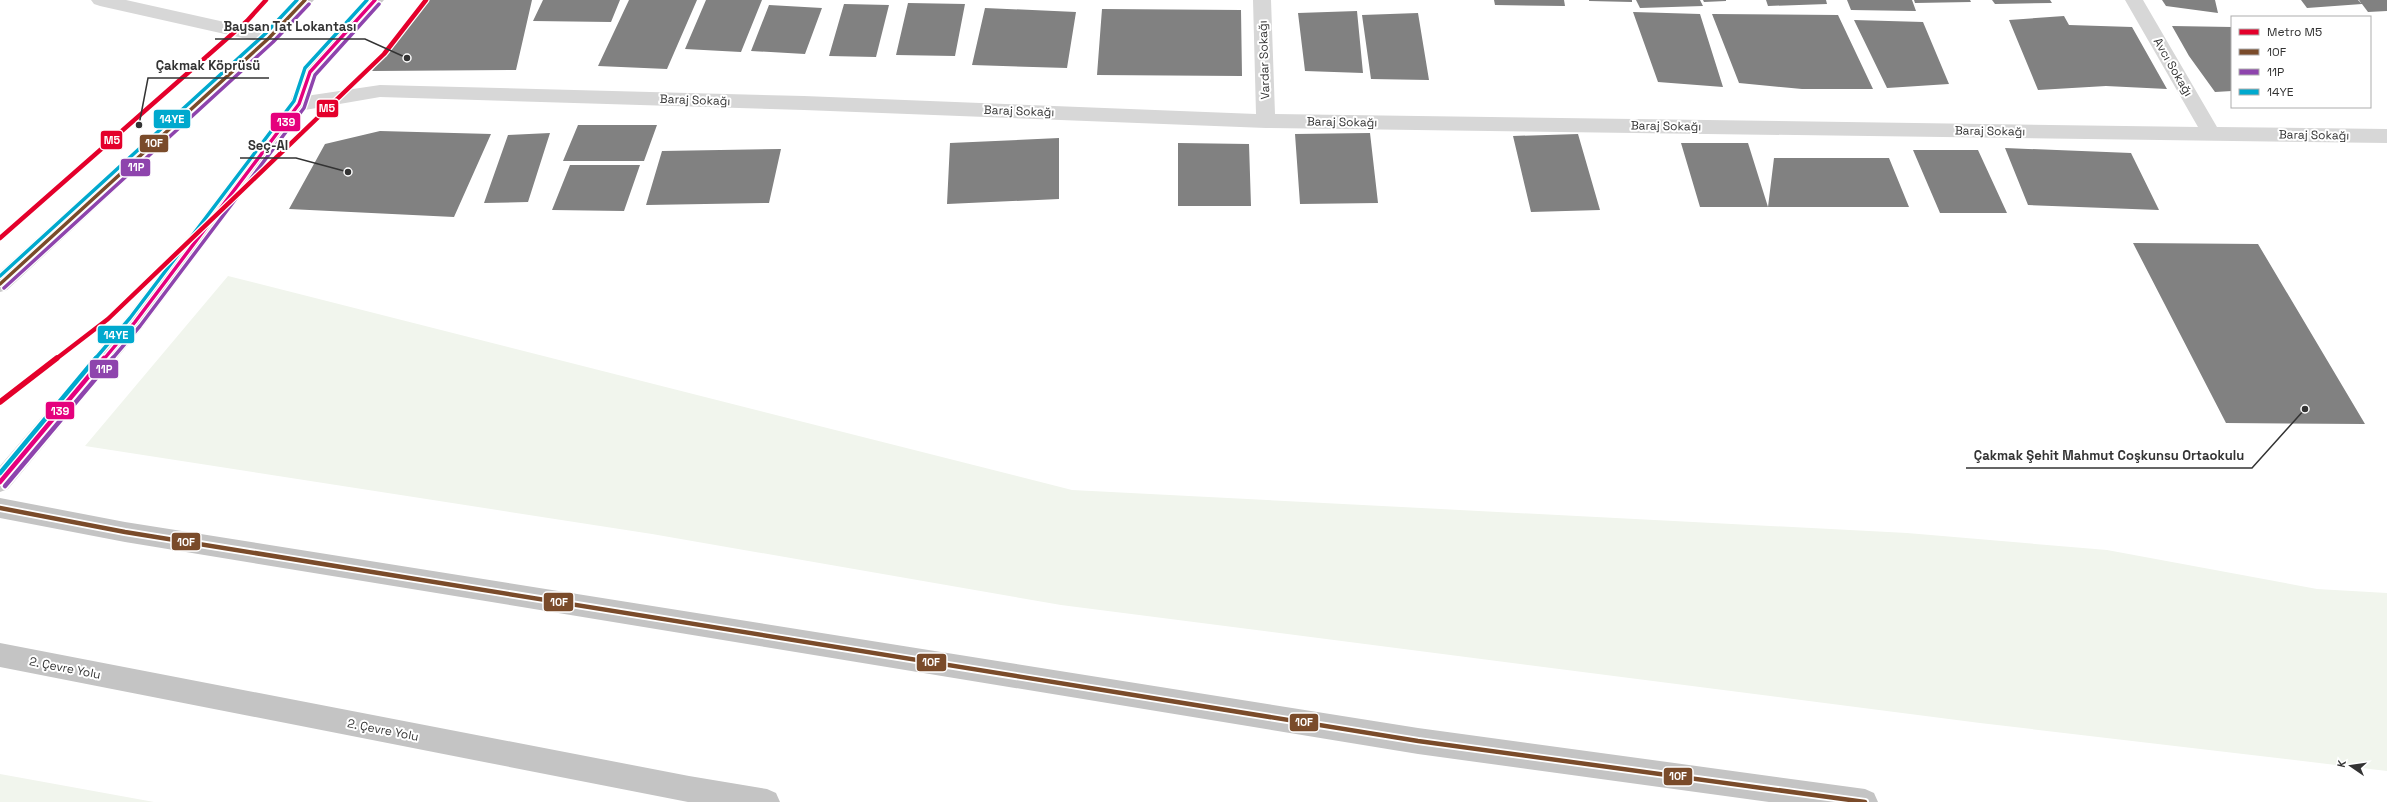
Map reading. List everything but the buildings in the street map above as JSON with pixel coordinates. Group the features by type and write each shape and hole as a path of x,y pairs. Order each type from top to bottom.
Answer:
{"highway":[{"path":"0,508 133,534 1418,741 1865,802"},
{"name":"2. Çevre Yolu","path":"0,655 689,789 767,802"}],"main road":[{"path":"0,284 269,38 305,0"},
{"path":"0,482 135,322 299,104 310,72 374,0"}],"street":[{"path":"100,0 269,38"},
{"name":"Vardar Sokağı","path":"1262,0 1266,121"},
{"name":"Avcı Sokağı","path":"2134,0 2212,134"},
{"name":"Baraj Sokağı","path":"299,104 380,91 804,103 1266,121 2387,136"}],"shaded area":[{"path":"228,276 1072,490 1907,533 2107,550 2317,589 2387,593 2387,771 1980,723 1061,605 652,534 85,446"},
{"path":"0,774 154,802 0,802"}],"metro line":[{"name":"M5","path":"0,238 247,21 266,0"},
{"name":"M5","path":"0,402 108,319 384,54 426,0"}],"transit line":[{"name":"14YE","path":"0,276 265,34 297,0"},
{"name":"10F","path":"0,284 269,38 305,0"},
{"name":"14YE","path":"0,473 130,318 294,101 305,68 367,0"},
{"name":"139","path":"0,482 135,322 299,104 310,72 375,0"},
{"name":"11P","path":"4,288 273,42 309,4"},
{"name":"11P","path":"5,486 140,326 304,108 315,75 379,4"},
{"name":"10F","path":"0,508 125,532 1418,741 1865,802"}],"place":[{"name":"Baysan Tat Lokantası","path":"407,58"},
{"name":"Çakmak Köprüsü","path":"139,125"},
{"name":"Seç-Al","path":"348,172"},
{"name":"Çakmak Şehit Mahmut Coşkunsu Ortaokulu","path":"2305,409"}]}
